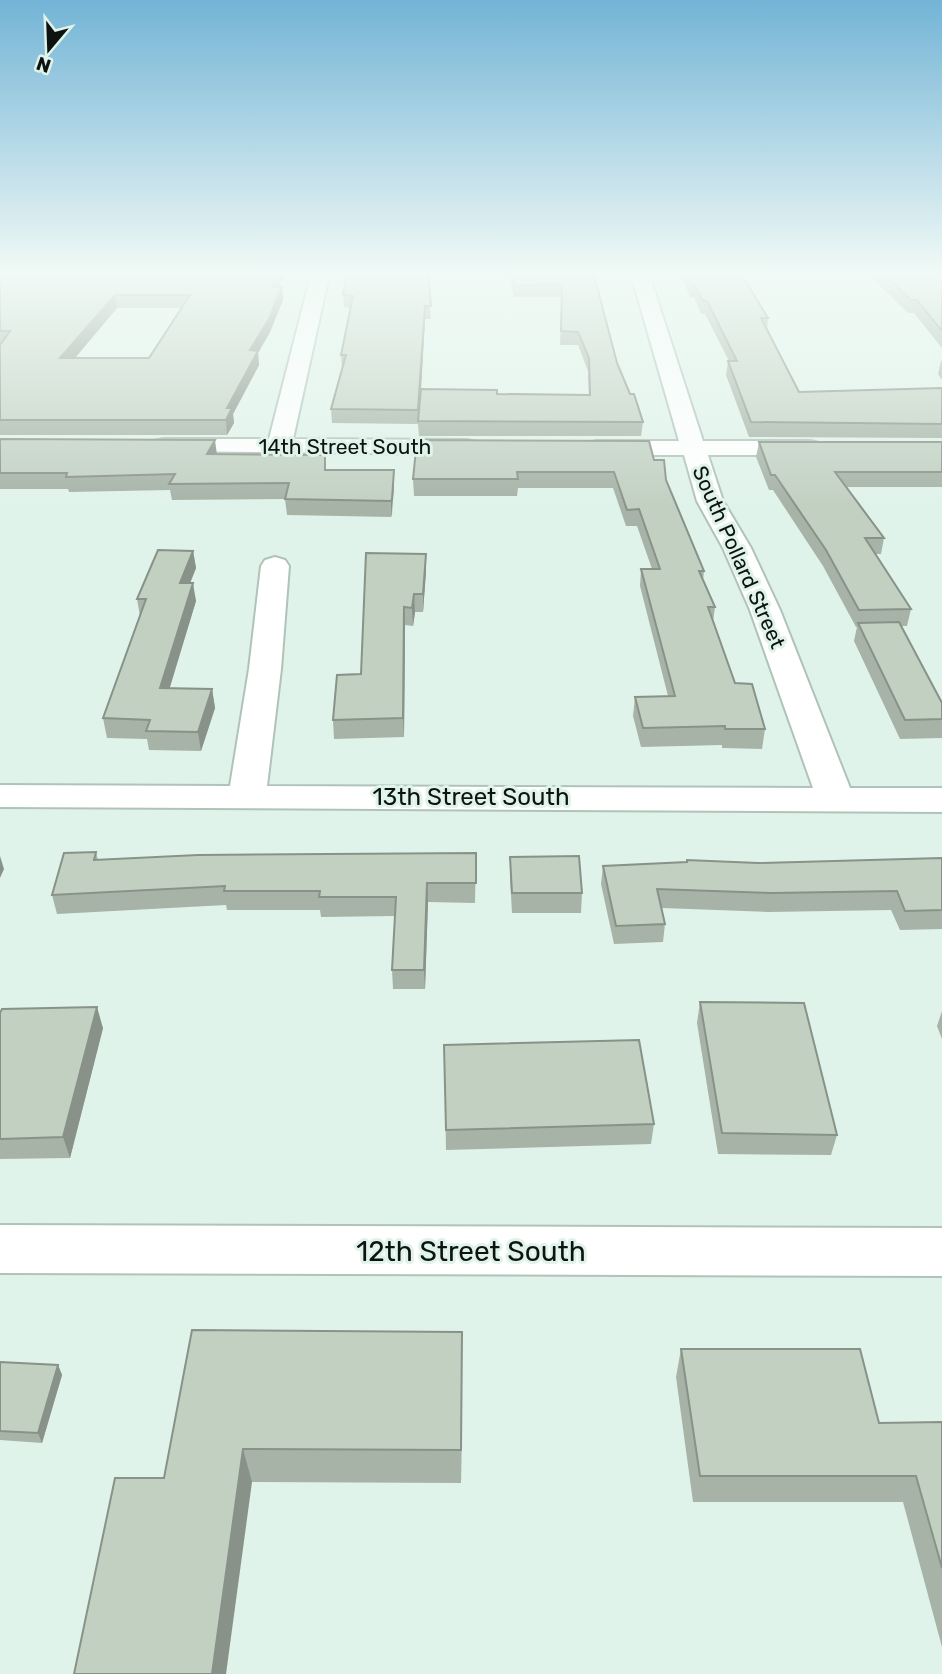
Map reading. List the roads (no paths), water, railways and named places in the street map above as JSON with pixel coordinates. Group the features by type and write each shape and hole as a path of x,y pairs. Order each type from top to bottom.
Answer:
{"street":[{"path":"279,446 302,349"},
{"name":"South Pollard Street","path":"663,349 710,501 737,548 765,610 836,799"},
{"name":"14th Street South","path":"139,446 486,447"},
{"path":"570,447 833,447"},
{"path":"247,795 265,669 275,566"},
{"name":"13th Street South","path":"0,796 942,800"},
{"name":"12th Street South","path":"0,1250 942,1252"}]}
